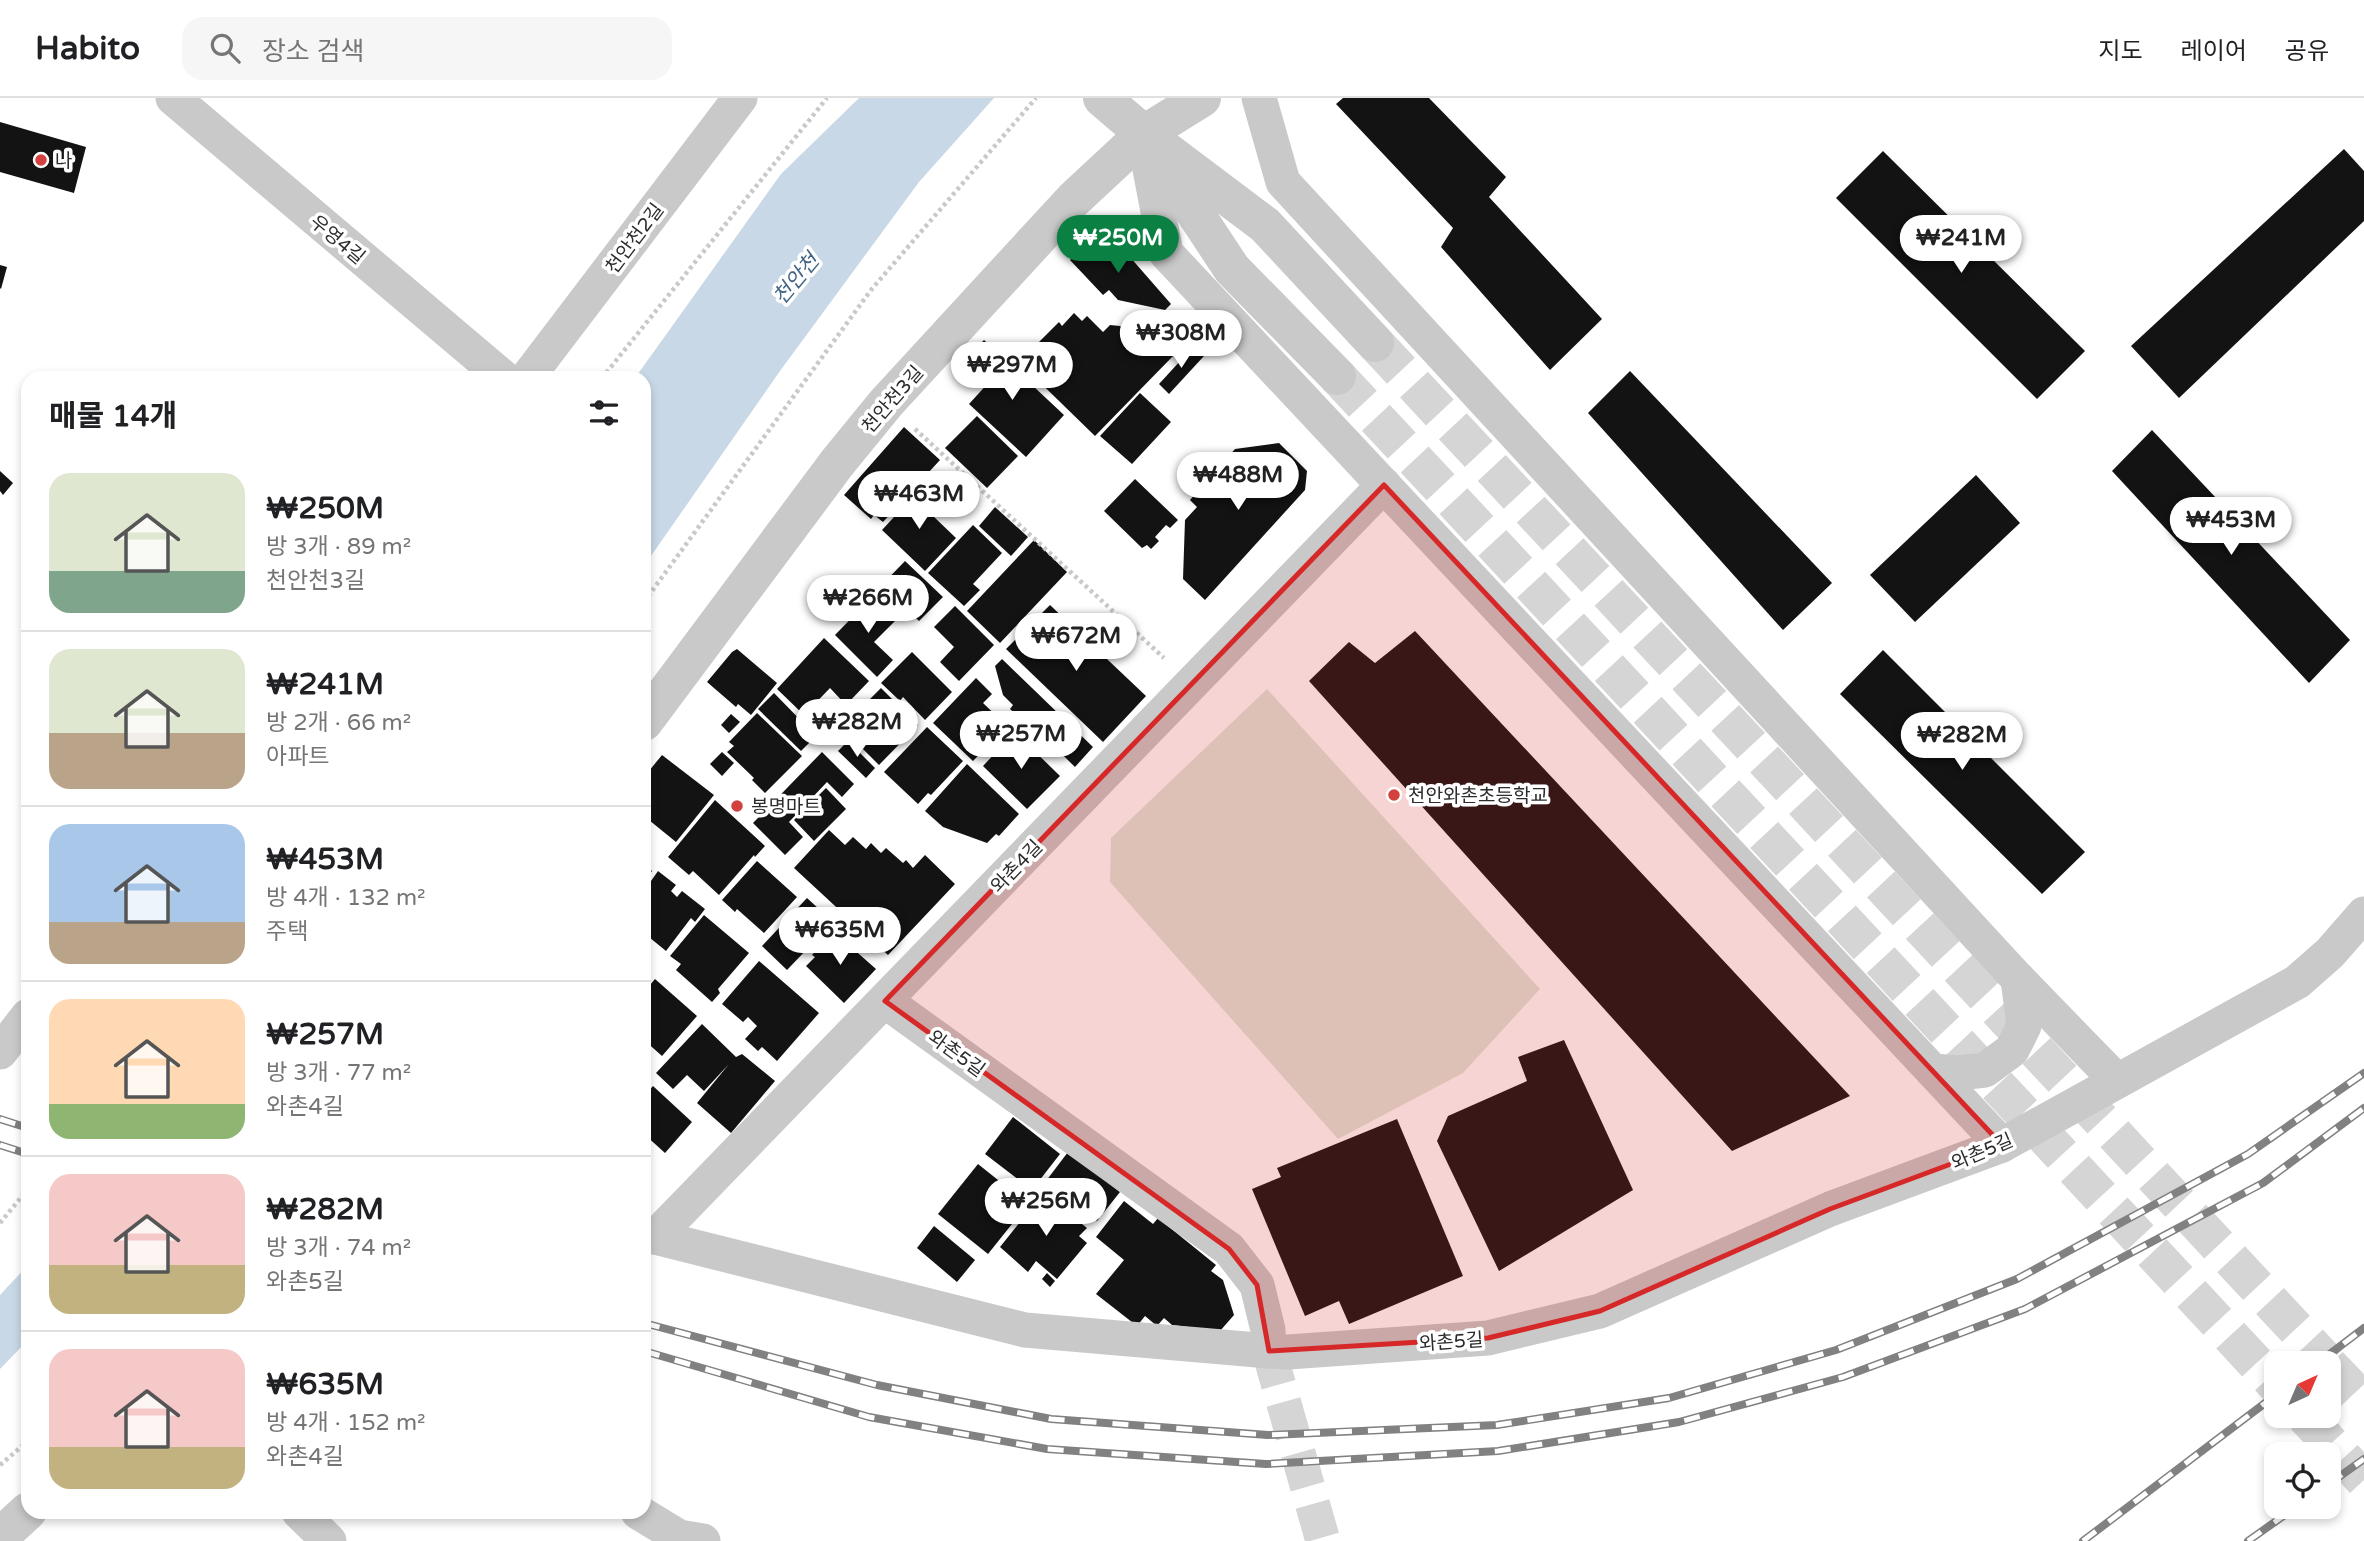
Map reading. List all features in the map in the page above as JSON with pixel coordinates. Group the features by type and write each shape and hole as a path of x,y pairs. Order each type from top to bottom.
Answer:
{"street":[{"name":"우영4길","path":"173,98 496,371"},
{"name":"천안천2길","path":"532,371 740,98"},
{"path":"1102,98 1144,134 1265,225 1376,343"},
{"name":"천안천3길","path":"651,713 837,463 886,402 1073,200 1144,134 1202,98"},
{"path":"1259,98 1283,183 2018,979 2117,1081"},
{"path":"1144,134 1232,269 1337,376"},
{"path":"1144,134 1166,253 2002,1145"},
{"name":"와촌4길","path":"651,1234 885,1000 1384,485"},
{"name":"와촌5길","path":"885,1000 1229,1248 1257,1286 1268,1330 1269,1351 1288,1352 1488,1338 1600,1311 1830,1209 2002,1145 2297,982 2330,953 2364,914"},
{"path":"1933,1070 1959,1073 1985,1070 2012,1050 2024,1026 2018,979"},
{"path":"0,1052 21,1025"},
{"path":"651,1235 1025,1330 1269,1351"},
{"path":"0,1537 21,1517"},
{"path":"306,1519 329,1541"},
{"path":"650,1519 679,1536 703,1541"}],"path":[{"path":"608,371 827,98"},
{"path":"651,592 871,290 1036,98"},
{"path":"886,402 1192,684"},
{"path":"0,1223 21,1198"},
{"path":"0,1465 21,1447"}],"highlighted area":[{"path":"1384,485 2002,1145 1830,1209 1600,1311 1488,1338 1269,1351 1257,1285 1229,1249 885,1001"}],"shaded area":[{"path":"1267,689 1540,989 1463,1073 1338,1139 1110,882 1111,838"}],"water":[{"name":"천안천","path":"859,98 994,98 919,182 780,371 651,556 651,371 640,371 781,174"},
{"path":"21,1272 21,1347 0,1369 0,1295"}],"building":[{"path":"1343,98 1429,98 1506,177 1489,197 1602,319 1550,370 1441,247 1453,228 1336,104"},
{"name":"나","path":"0,122 86,147 74,193 0,172"},
{"path":"2344,149 2364,171 2364,221 2179,398 2131,346"},
{"path":"1883,151 2085,351 2037,399 1836,198"},
{"path":"1116,241 1171,304 1165,310 1118,300 1109,290 1103,295 1070,260 1089,243"},
{"path":"0,265 7,267 1,289 0,288"},
{"path":"1074,313 1082,321 1087,316 1103,332 1110,325 1120,326 1132,334 1137,332 1146,342 1152,336 1173,356 1095,436 1019,362 1059,322 1062,326"},
{"path":"984,340 1064,415 1026,457 969,404 990,381 966,359"},
{"path":"1193,347 1204,356 1169,394 1159,384"},
{"path":"1630,371 1832,583 1783,630 1588,413"},
{"path":"1140,393 1171,422 1132,464 1100,436"},
{"path":"977,416 1018,456 987,488 945,448"},
{"path":"904,427 940,460 883,522 874,515 871,519 844,495"},
{"path":"2152,430 2350,640 2309,683 2112,471"},
{"path":"1279,443 1307,471 1305,490 1205,600 1183,579 1185,520 1197,507 1190,500 1235,449"},
{"path":"0,471 13,483 3,495 0,491"},
{"path":"1976,475 2020,523 1915,622 1870,575"},
{"path":"1135,479 1178,520 1170,528 1166,525 1155,537 1159,541 1151,549 1147,545 1142,548 1104,511"},
{"path":"919,490 938,508 932,515 956,538 925,571 882,530"},
{"path":"995,507 1028,537 1011,556 979,526"},
{"path":"973,525 1002,553 973,584 980,590 964,606 928,573"},
{"path":"1034,540 1067,572 1000,643 967,611"},
{"path":"905,561 943,597 919,621 912,614 905,620 875,592"},
{"path":"874,595 897,619 874,642 893,660 877,677 835,635"},
{"path":"1050,605 1146,696 1103,742 1006,649"},
{"path":"955,606 994,645 959,681 940,662 954,647 934,627"},
{"path":"1415,631 1850,1096 1732,1151 1309,681 1349,642 1375,663"},
{"path":"824,638 869,681 846,705 830,688 804,715 777,689"},
{"path":"737,649 777,683 751,715 738,704 736,707 707,682"},
{"path":"1883,650 2085,852 2042,894 1840,694"},
{"path":"912,652 952,692 925,720 903,697 900,701 881,683"},
{"path":"1002,659 1093,747 1075,767 1029,722 1026,724 1010,709 1013,705 1003,695 995,666"},
{"path":"976,678 992,694 983,703 1007,726 973,761 933,723"},
{"path":"881,688 918,725 879,765 863,749 866,745 845,724"},
{"path":"774,693 816,736 801,751 758,709"},
{"path":"757,713 802,756 765,793 752,780 754,778 727,752 734,746 729,742"},
{"path":"731,714 740,722 729,733 721,725"},
{"path":"927,727 963,761 931,795 928,793 918,804 884,772"},
{"path":"1015,732 1060,776 1027,809 983,766"},
{"path":"848,741 875,768 866,778 838,751"},
{"path":"722,752 734,763 722,776 710,764"},
{"path":"822,752 854,784 842,797 827,782 789,822 803,837 785,855 753,823"},
{"path":"662,755 714,795 676,842 651,822 651,768"},
{"path":"967,764 1019,814 999,836 996,834 987,843 943,827 925,811"},
{"path":"826,788 846,809 814,841 794,820"},
{"path":"715,800 765,846 719,895 693,871 689,875 668,857"},
{"path":"829,830 845,845 853,837 866,849 871,843 881,853 886,848 903,863 906,860 913,868 925,855 955,884 888,955 794,868"},
{"path":"757,861 797,897 764,933 737,909 735,912 722,900"},
{"path":"658,871 676,885 671,891 677,897 682,891 705,909 695,922 691,918 666,951 651,939 651,881"},
{"path":"807,898 833,922 787,970 762,946"},
{"path":"704,915 749,953 718,989 720,993 712,1002 676,970 681,964 670,956"},
{"path":"834,932 876,969 844,1003 806,966 815,957 812,955"},
{"path":"759,961 819,1013 777,1061 762,1047 758,1051 745,1039 757,1026 748,1017 743,1022 722,1004"},
{"path":"655,979 697,1016 662,1056 651,1046 651,984"},
{"path":"702,1024 736,1057 742,1054 775,1081 731,1133 697,1103 729,1064 704,1091 687,1075 673,1089 656,1073"},
{"path":"1564,1040 1633,1190 1499,1271 1437,1141 1448,1116 1527,1081 1518,1057"},
{"path":"653,1086 692,1122 665,1153 651,1140"},
{"path":"1013,1117 1060,1154 1032,1190 985,1154"},
{"path":"1397,1119 1463,1276 1349,1324 1339,1301 1305,1316 1252,1189 1281,1177 1277,1168"},
{"path":"1068,1152 1120,1192 1097,1221 1046,1181"},
{"path":"978,1164 1028,1204 988,1254 938,1214"},
{"path":"1043,1193 1087,1228 1079,1236 1087,1243 1057,1279 1036,1261 1028,1272 1000,1247"},
{"path":"1124,1201 1153,1224 1158,1218 1216,1265 1211,1271 1223,1280 1234,1315 1220,1331 1172,1325 1164,1318 1157,1326 1145,1316 1137,1326 1096,1294 1124,1260 1096,1237"},
{"path":"934,1226 975,1260 957,1282 917,1248"},
{"path":"1047,1273 1055,1281 1050,1287 1042,1279"}],"tunnel":[{"path":"1375,343 2317,1351"},
{"path":"1337,376 2264,1372"},
{"path":"1269,1351 1323,1541"},
{"path":"2342,1379 2364,1402"},
{"path":"2316,1428 2364,1480"}],"railway":[{"path":"651,1325 877,1385 1051,1419 1268,1435 1497,1425 1669,1398 1836,1350 2017,1279 2248,1154 2364,1073"},
{"path":"651,1353 869,1417 1047,1449 1266,1464 1498,1451 1679,1422 1843,1377 2025,1309 2263,1183 2364,1108"},
{"path":"0,1119 21,1126"},
{"path":"0,1145 21,1152"},
{"path":"2334,1351 2364,1328"},
{"path":"2083,1541 2264,1404"},
{"path":"2341,1475 2364,1459"},
{"path":"2248,1541 2279,1519"}],"place":[{"name":"나","path":"41,160"},
{"name":"천안와촌초등학교","path":"1394,795"},
{"name":"봉명마트","path":"737,806"}]}
